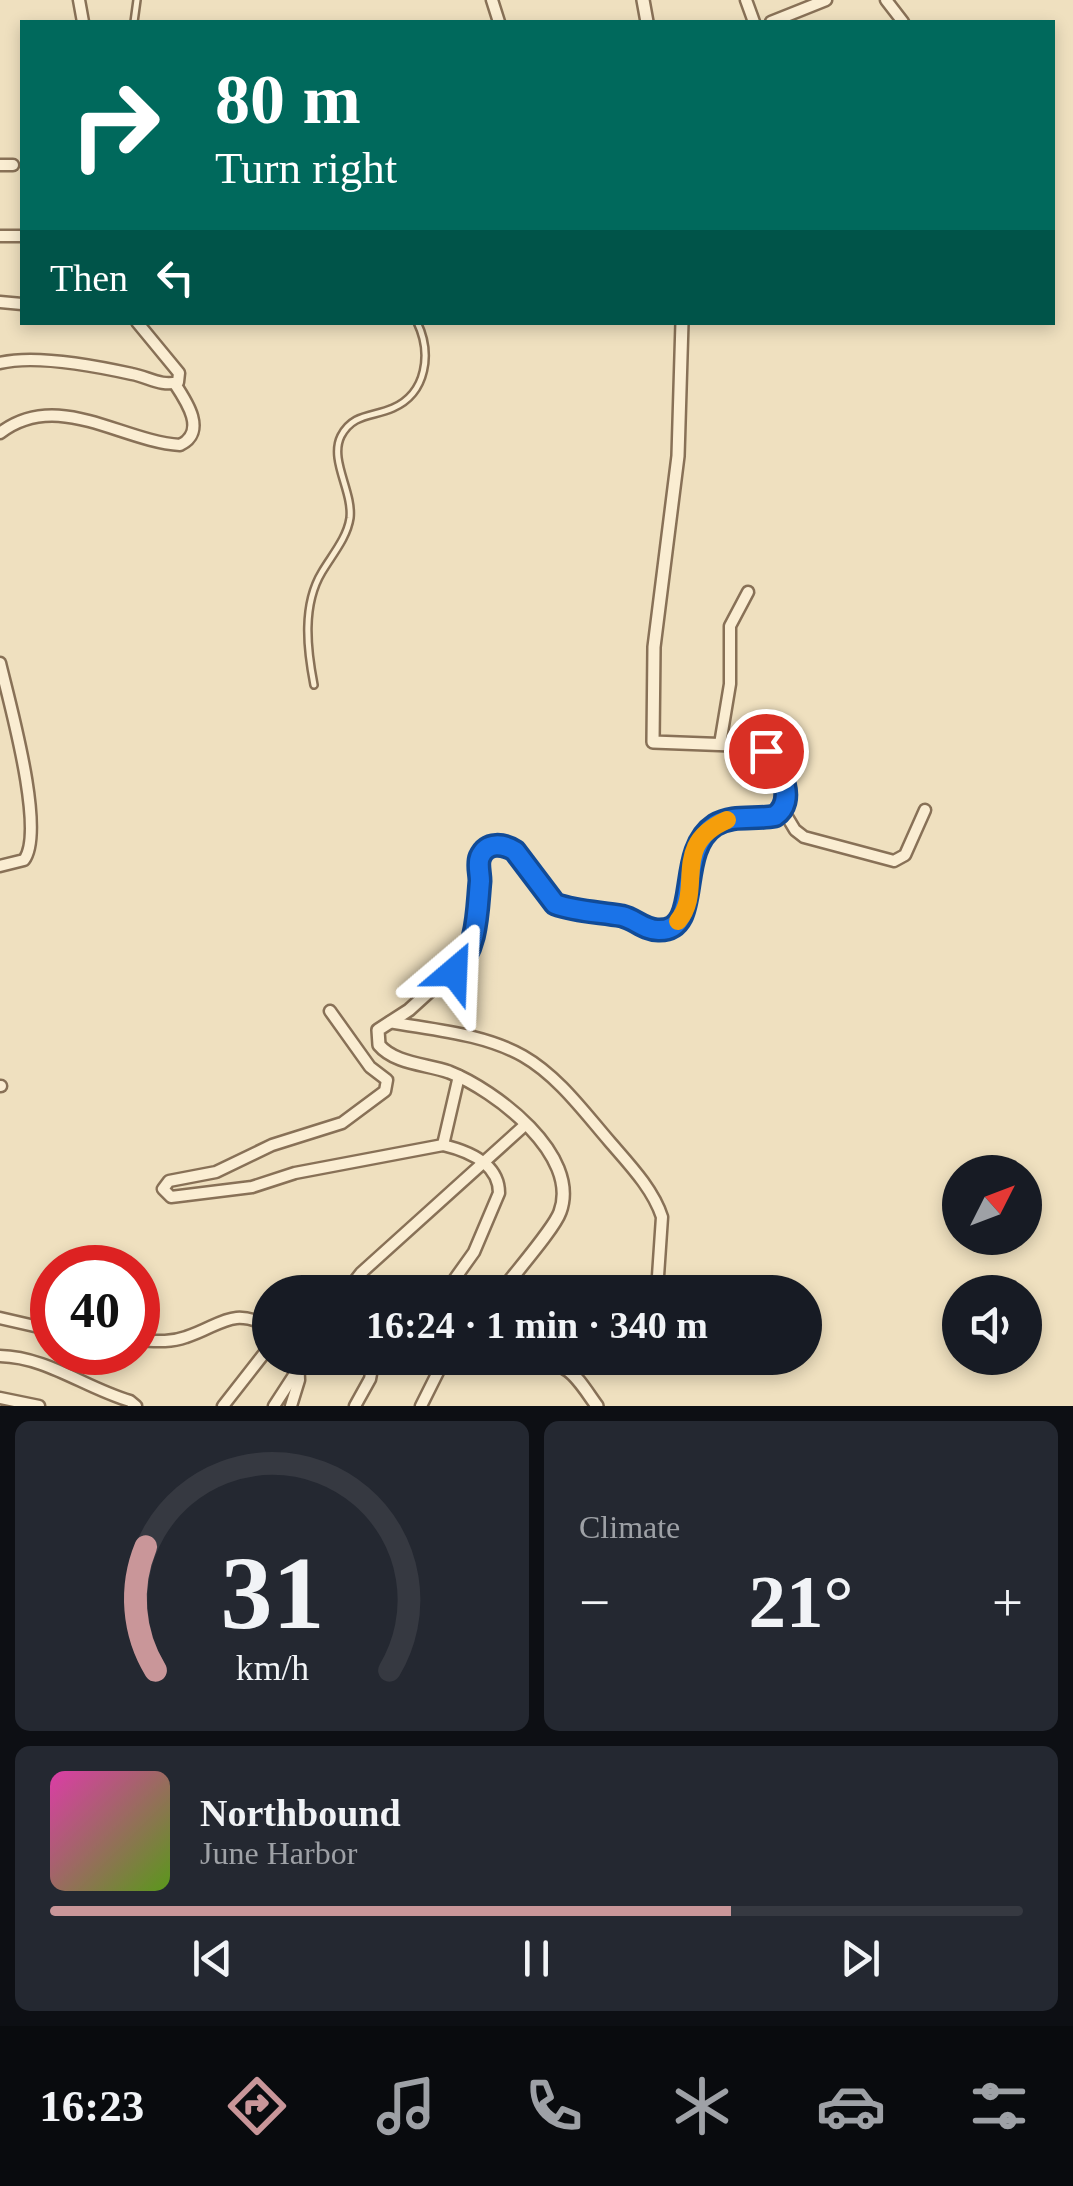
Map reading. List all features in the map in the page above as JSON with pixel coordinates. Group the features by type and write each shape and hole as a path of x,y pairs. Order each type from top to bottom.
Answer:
{"street":[{"path":"776,20 826,0"},
{"path":"886,0 901,20"},
{"path":"0,164 13,165"},
{"path":"139,325 180,373 175,384"},
{"path":"514,1275 557,1219 563,1201 558,1166 525,1125 496,1098 459,1076 387,1054 377,1035 382,1026 409,1010 465,959 474,932 478,860 489,847 500,845 515,851 555,904 600,916 622,916 663,930 677,922 686,909 688,874 703,834 730,819 770,818 783,810 787,796 766,751 752,744 653,742 654,647 678,456 682,325"},
{"path":"0,363 52,361 175,384 188,406 194,428 192,437 180,445 58,415 30,417 0,433"},
{"path":"720,744 730,684 730,626 748,592"},
{"path":"0,663 23,762 32,842 24,860 0,866"},
{"path":"783,810 804,837 894,860 905,854 925,810"},
{"path":"330,1011 370,1067 386,1080 385,1091 342,1124 272,1145 216,1172 169,1181 164,1186 166,1194 171,1198 252,1187 295,1173 443,1145 484,1162 499,1184 499,1193 474,1252 458,1275"},
{"path":"390,1022 500,1045 552,1078 632,1167 658,1206 662,1217 658,1275"},
{"path":"443,1145 459,1076"},
{"path":"359,1275 525,1125"},
{"path":"160,1340 174,1340 229,1317 252,1319"},
{"path":"0,1318 30,1325"},
{"path":"0,1356 42,1362 75,1381 130,1400 136,1406"},
{"path":"222,1406 252,1368"},
{"path":"274,1406 292,1375"},
{"path":"292,1406 297,1375"},
{"path":"354,1406 371,1375"},
{"path":"421,1406 436,1375"},
{"path":"576,1375 597,1406"},
{"path":"0,1398 38,1406"}],"lane":[{"path":"314,685 308,634 312,596 347,530 350,513 338,444 350,423 399,405 418,385 426,353 417,325"}],"slow traffic":[{"path":"678,921 688,903 688,874 698,842 703,834 727,820"}],"route":[{"path":"454,972 468,953 474,932 478,860 484,850 495,845 515,851 555,904 600,916 622,916 654,930 672,926 686,909 688,874 703,834 730,819 770,818 786,806 780,775 766,751"}]}
